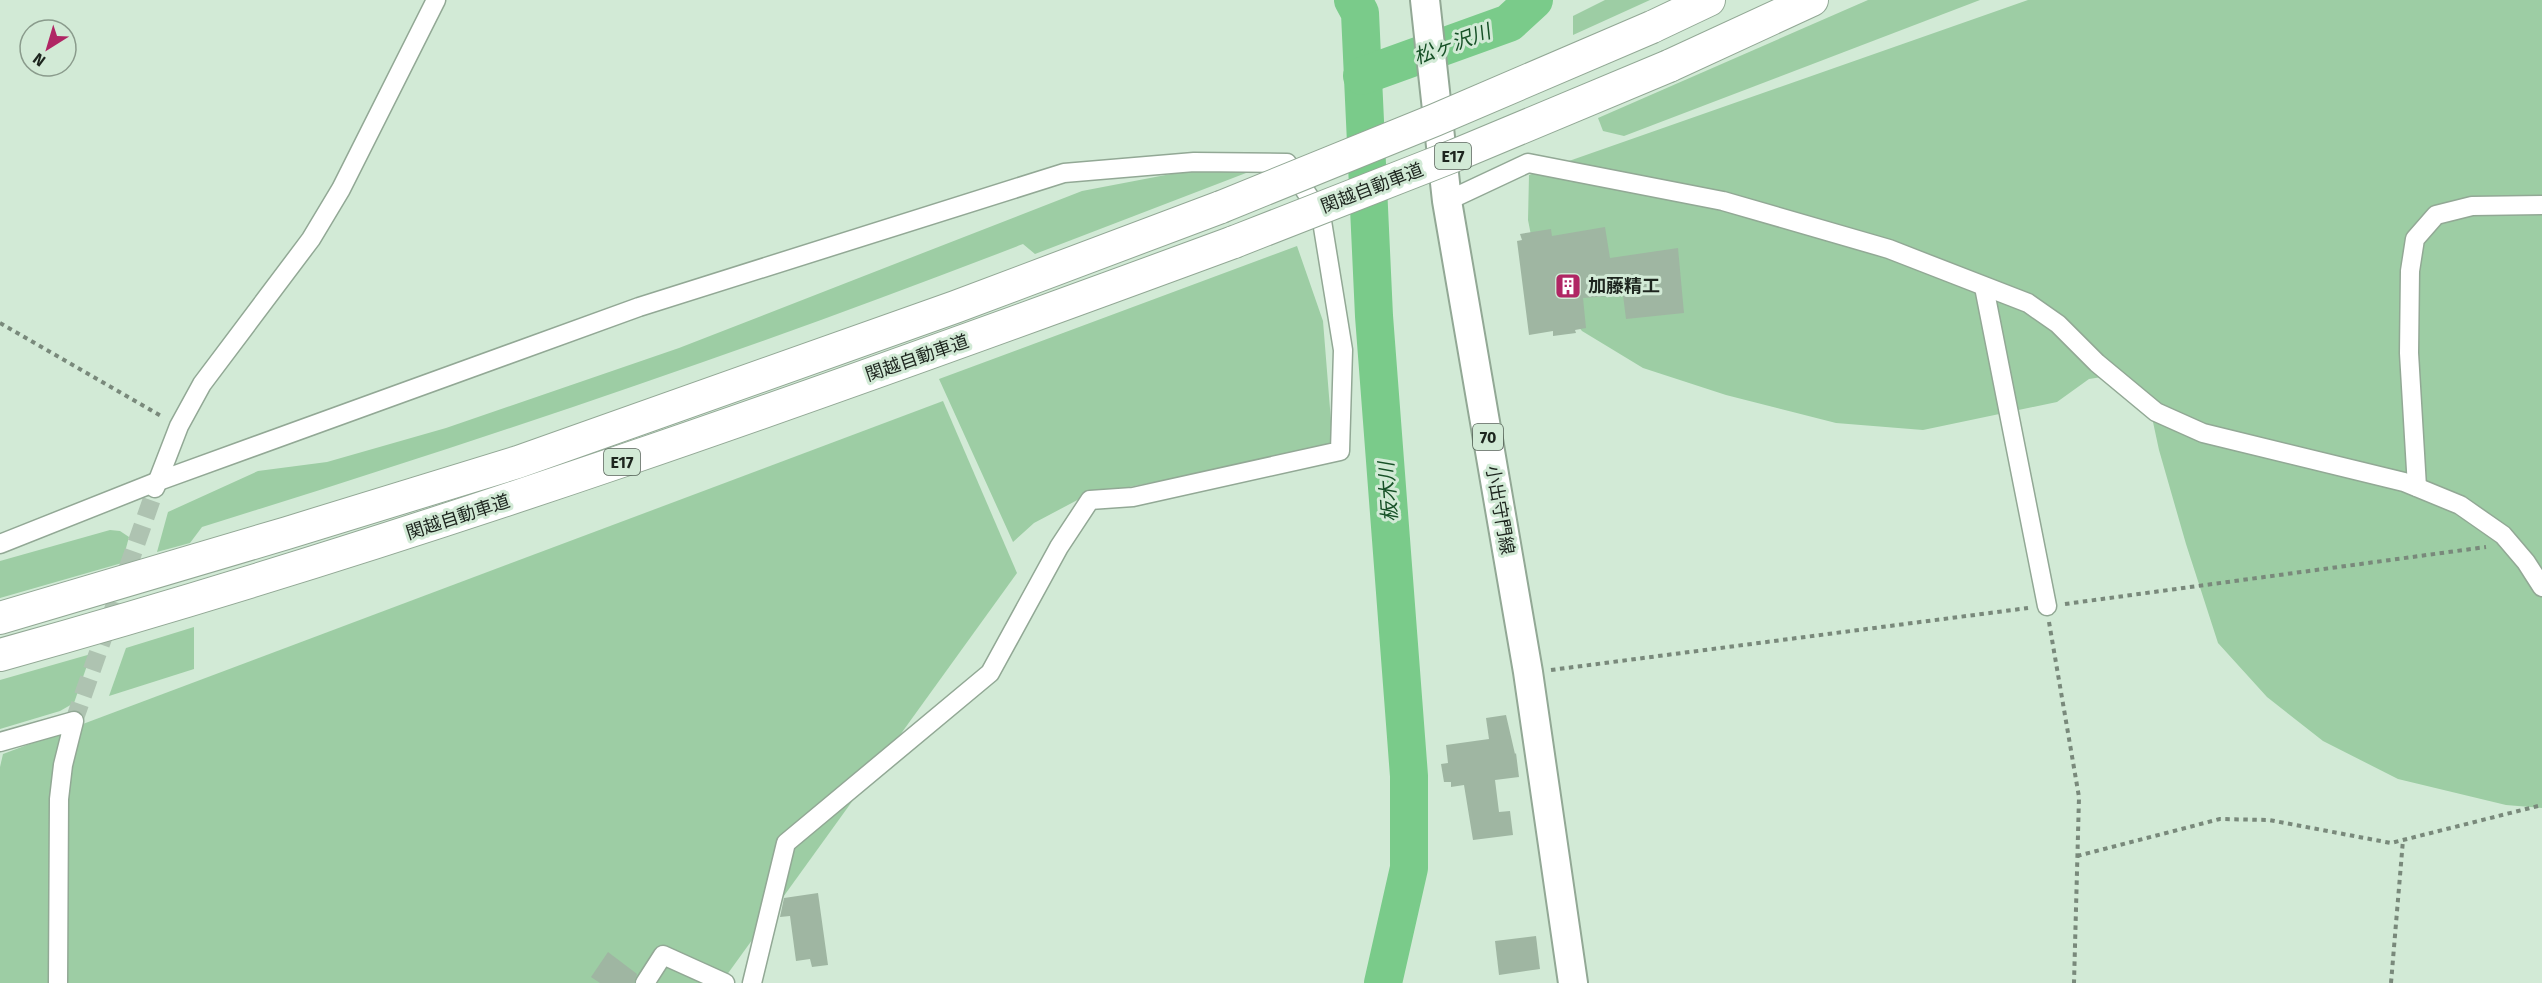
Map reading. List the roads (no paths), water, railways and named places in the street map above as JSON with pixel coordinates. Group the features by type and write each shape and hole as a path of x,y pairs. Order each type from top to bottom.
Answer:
{"highway":[{"name":"関越自動車道","path":"0,618 518,462 955,308 1221,207 1435,120 1652,27 1709,0"},
{"name":"関越自動車道","path":"0,655 288,570 530,494 971,339 1234,242 1456,155 1669,66 1812,0"}],"main road":[{"name":"小出守門線","path":"1425,0 1447,201 1528,672 1573,983"}],"street":[{"path":"155,488 179,426 202,384 311,239 335,199 436,0"},
{"path":"0,544 639,307 1064,173 1194,162 1287,163 1321,215 1343,350 1340,451 1133,497 1090,500 1059,547 990,673 786,843 752,983"},
{"path":"1447,201 1528,163 1723,201 1889,249 2028,303 2058,324 2097,363 2156,412 2204,433 2417,488 2460,505 2503,535 2542,587"},
{"path":"2417,488 2409,353 2410,271 2415,238 2436,215 2472,206 2542,205"},
{"path":"1984,287 2047,606"},
{"path":"0,742 74,721 63,765 59,799 58,983"},
{"path":"645,983 663,955 725,983"}],"waterway":[{"name":"板木川","path":"1353,0 1360,13 1374,316 1409,776 1409,868 1383,983"},
{"name":"松ヶ沢川","path":"1362,76 1509,23 1534,0"}],"tunnel":[{"path":"74,721 154,493"}],"place":[{"name":"加藤精工","path":"1568,286"}]}
